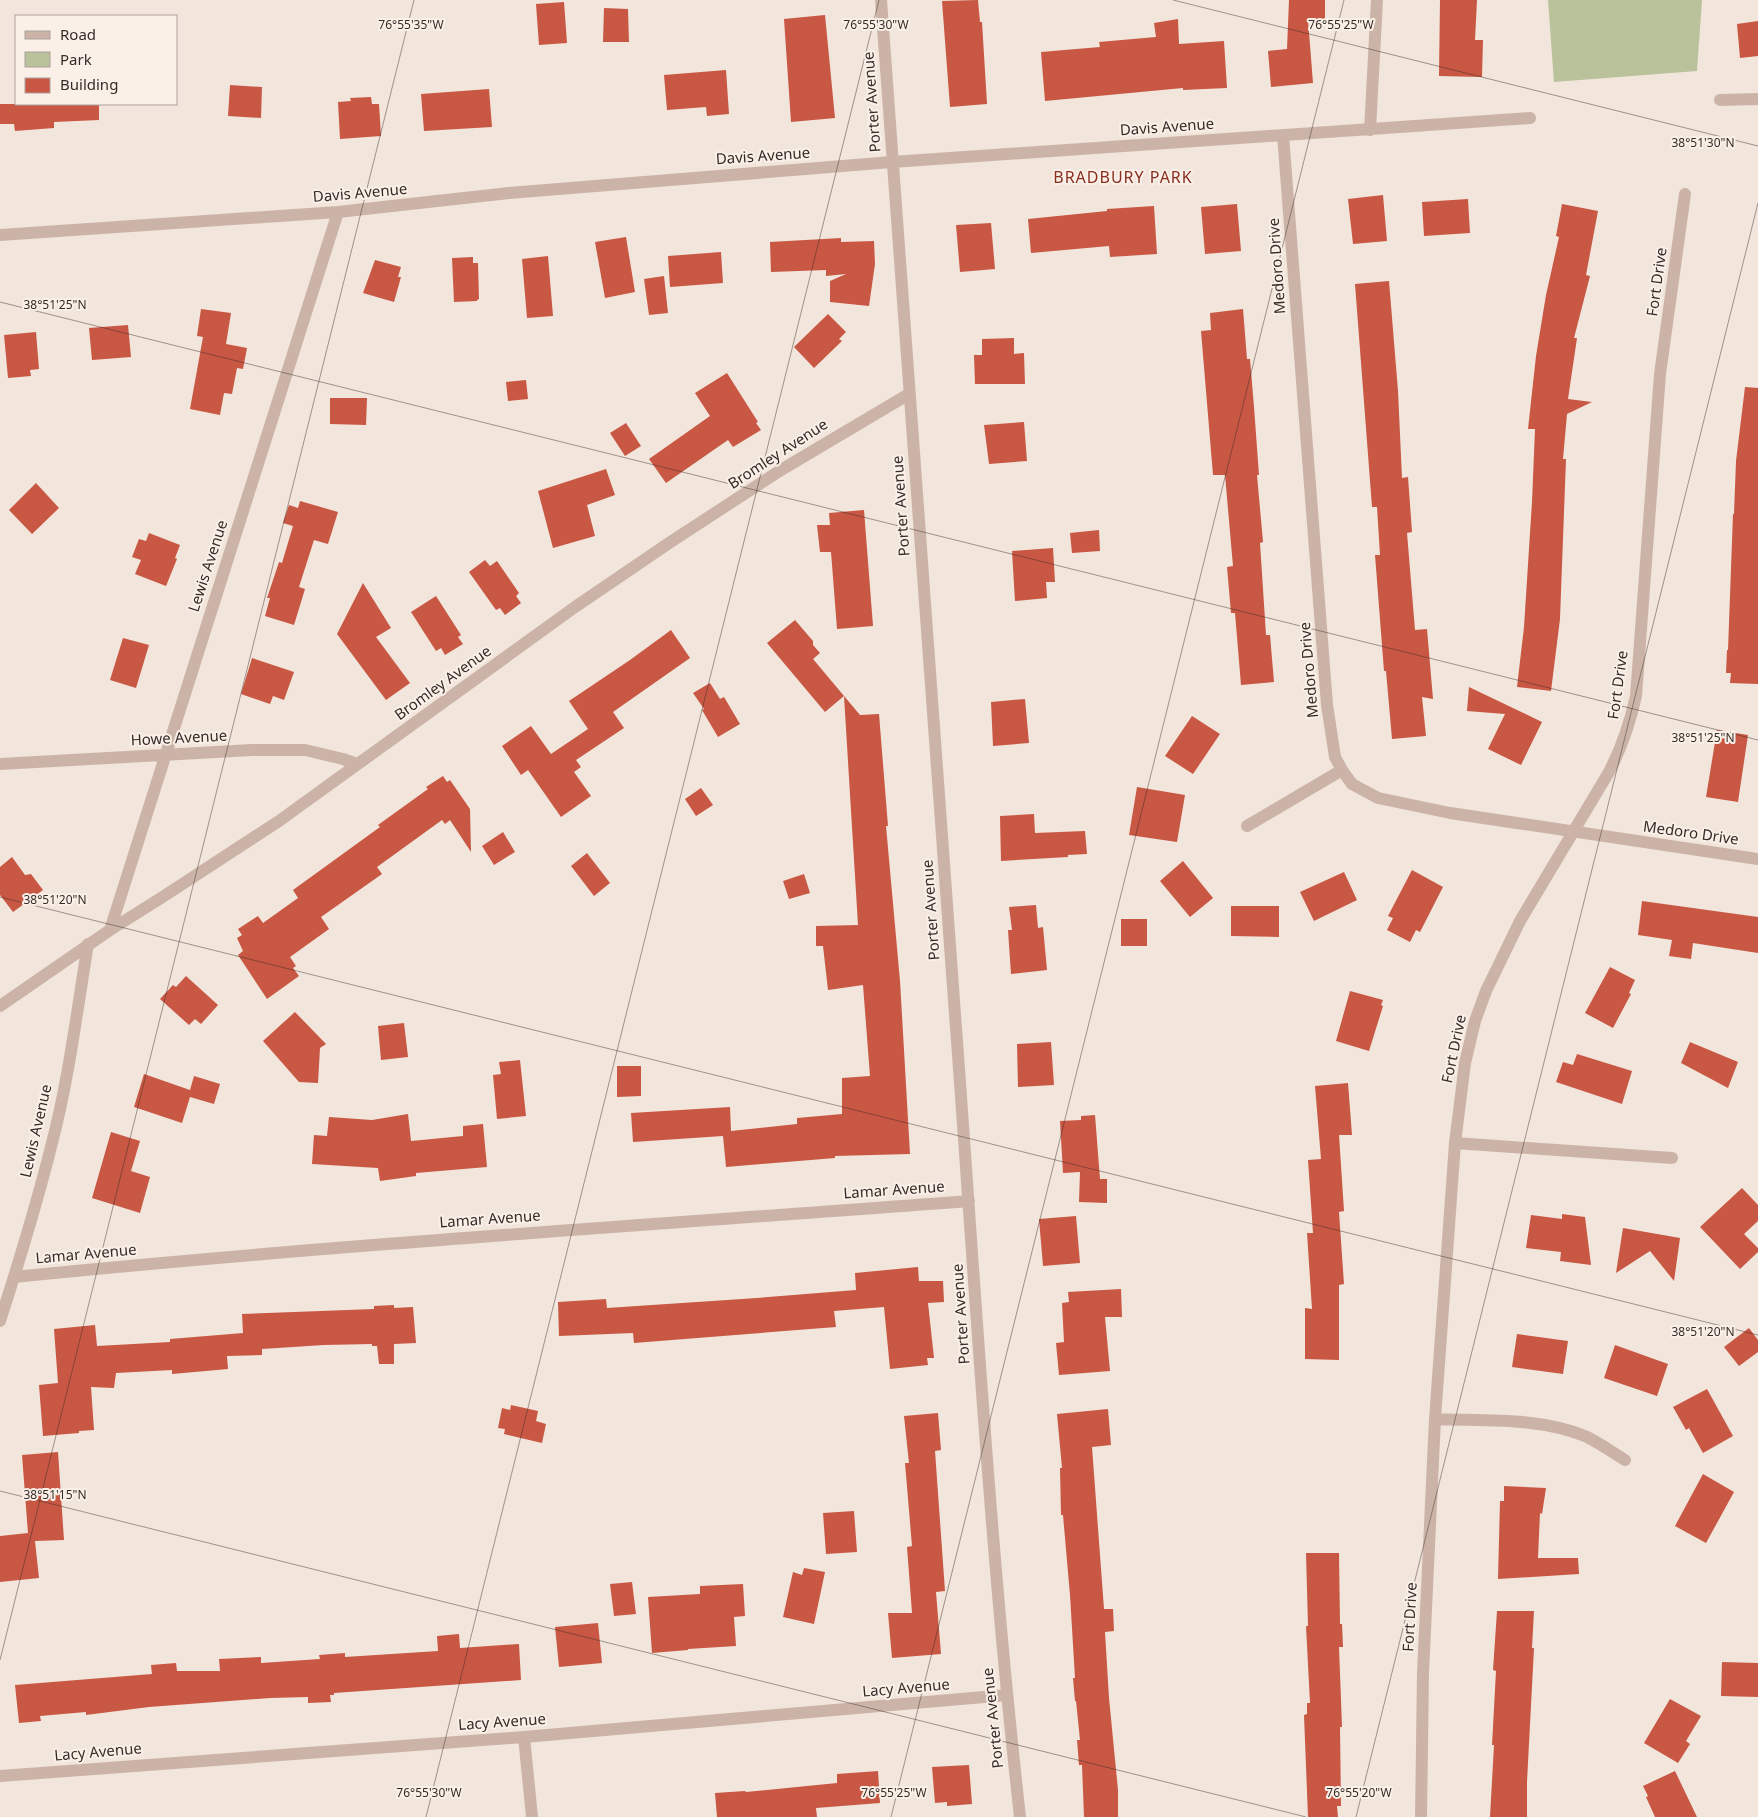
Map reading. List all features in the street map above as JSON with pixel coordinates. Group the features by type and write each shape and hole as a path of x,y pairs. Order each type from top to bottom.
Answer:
{"street":[{"name":"Porter Avenue","path":"881,0 1006,1695 1020,1817"},
{"path":"1370,130 1377,0"},
{"path":"1720,100 1758,99"},
{"name":"Davis Avenue","path":"0,234 338,212 519,192 892,162 1530,118"},
{"name":"Medoro Drive","path":"1283,135 1327,705 1335,757 1342,770 1352,784 1378,798 1450,813 1758,859"},
{"name":"Fort Drive","path":"1421,1817 1423,1673 1436,1419 1455,1143 1465,1063 1486,991 1520,921 1622,748 1629,726 1636,696 1660,374 1686,194"},
{"name":"Lewis Avenue","path":"110,930 338,212"},
{"name":"Bromley Avenue","path":"0,1006 88,944 279,821 575,607 664,547 781,470 909,394"},
{"name":"Howe Avenue","path":"0,764 252,750 304,750 358,764"},
{"path":"1247,826 1342,770"},
{"name":"Lewis Avenue","path":"0,1321 53,1141 66,1077 88,944"},
{"path":"1455,1143 1672,1158"},
{"name":"Lamar Avenue","path":"14,1277 492,1235 969,1201"},
{"path":"1436,1419 1504,1422 1555,1427 1586,1437 1625,1460"},
{"name":"Lacy Avenue","path":"0,1776 524,1737 1006,1695"},
{"path":"524,1737 532,1817"}],"green space":[{"path":"1548,0 1702,0 1697,71 1554,82"}],"building":[{"path":"978,0 980,22 982,22 987,104 950,107 942,1"},
{"path":"1289,0 1325,0 1325,21 1308,20 1313,83 1271,87 1268,51 1287,49"},
{"path":"1440,0 1477,0 1475,40 1483,40 1482,77 1439,76"},
{"path":"564,2 567,43 539,45 536,4"},
{"path":"604,8 628,9 629,42 603,42"},
{"path":"825,15 835,118 791,122 784,19"},
{"path":"1178,19 1179,44 1224,41 1227,88 1183,90 1183,88 1045,101 1041,52 1100,47 1099,42 1156,37 1154,23"},
{"path":"1758,21 1758,56 1740,58 1737,24"},
{"path":"726,70 729,114 707,116 706,107 667,110 664,75"},
{"path":"230,85 262,87 261,118 228,116"},
{"path":"489,89 492,127 424,131 421,94"},
{"path":"371,97 372,104 379,104 381,136 340,139 338,102 351,101 350,98"},
{"path":"0,104 99,105 99,120 54,122 54,128 15,131 14,124 0,124"},
{"path":"1383,195 1387,241 1353,244 1348,199"},
{"path":"1468,199 1470,233 1424,236 1422,202"},
{"path":"1237,204 1241,251 1205,254 1201,207"},
{"path":"1562,204 1598,211 1586,275 1590,276 1574,338 1577,338 1568,399 1592,402 1567,414 1563,459 1566,459 1560,619 1551,691 1517,687 1524,627 1532,502 1535,429 1528,429 1536,356 1546,295 1559,237 1556,236"},
{"path":"1154,206 1157,254 1110,257 1109,246 1031,253 1028,219 1107,211 1107,209"},
{"path":"991,223 995,269 960,272 956,225"},
{"path":"626,237 635,292 605,298 595,242"},
{"path":"841,238 841,242 874,241 875,264 869,306 830,302 830,281 846,274 826,276 826,270 771,272 770,242"},
{"path":"721,252 723,283 670,287 668,256"},
{"path":"548,256 553,316 527,318 522,259"},
{"path":"473,257 473,263 478,263 479,299 477,301 454,302 452,258"},
{"path":"375,260 401,267 398,277 401,277 394,302 363,293"},
{"path":"664,276 668,313 649,315 644,279"},
{"path":"1389,281 1398,391 1402,478 1408,477 1412,532 1407,533 1415,630 1427,629 1433,699 1422,697 1426,736 1392,739 1386,671 1384,671 1375,555 1380,555 1377,507 1372,507 1355,284"},
{"path":"201,309 231,313 226,344 247,348 243,369 237,368 232,394 224,393 220,415 190,409 203,337 197,336"},
{"path":"1243,309 1247,359 1250,359 1259,475 1257,475 1263,542 1260,543 1266,635 1270,635 1274,682 1241,685 1235,613 1231,613 1227,567 1233,566 1225,475 1213,475 1201,331 1211,330 1210,313"},
{"path":"828,314 846,332 839,339 842,341 814,368 794,347"},
{"path":"128,325 131,357 92,360 89,328"},
{"path":"36,332 39,369 30,370 31,376 8,378 4,335"},
{"path":"1014,338 1014,354 1024,353 1025,384 975,384 974,355 982,355 982,339"},
{"path":"727,373 758,422 756,423 761,430 733,447 728,440 666,483 649,459 710,416 695,393"},
{"path":"526,380 528,399 508,401 506,382"},
{"path":"1745,387 1758,388 1758,684 1730,683 1731,673 1726,673 1736,461"},
{"path":"330,398 367,398 366,425 330,424"},
{"path":"1024,422 1027,461 989,464 984,425"},
{"path":"626,423 641,446 625,456 610,433"},
{"path":"606,469 615,495 587,505 595,536 553,548 538,491"},
{"path":"36,483 59,508 32,534 9,510"},
{"path":"300,501 338,512 328,544 314,540 299,587 305,589 294,625 265,616 270,598 267,598 279,562 282,563 293,526 283,523 289,505 298,508"},
{"path":"864,510 873,626 837,629 831,552 820,552 817,525 830,525 829,513"},
{"path":"1099,530 1100,551 1072,553 1070,533"},
{"path":"149,533 180,545 175,558 177,559 166,586 135,574 141,560 132,557 139,539 146,541"},
{"path":"1053,548 1055,582 1046,582 1047,598 1015,601 1012,551"},
{"path":"485,560 490,566 497,561 519,593 516,596 521,603 505,615 500,608 496,610 469,572"},
{"path":"363,583 391,628 376,637 410,683 386,700 337,634"},
{"path":"436,596 461,635 458,637 463,644 445,655 441,648 436,651 411,612"},
{"path":"795,620 813,641 813,645 820,653 813,659 860,715 879,714 888,826 886,826 900,981 910,1154 835,1156 835,1158 726,1167 723,1136 633,1142 631,1113 730,1107 731,1131 797,1124 797,1118 842,1114 842,1078 870,1076 863,985 828,990 823,946 816,946 816,926 858,925 844,696 825,712 767,643"},
{"path":"671,630 690,658 613,712 624,728 576,760 581,767 574,772 591,796 561,817 528,770 521,775 502,746 531,726 551,754 588,729 569,701"},
{"path":"123,638 149,645 136,688 110,680"},
{"path":"252,658 294,672 284,700 273,696 270,704 241,694"},
{"path":"710,683 720,699 724,697 740,724 718,737 702,710 704,709 693,693"},
{"path":"1469,687 1542,722 1521,765 1488,749 1505,714 1467,711"},
{"path":"1025,699 1029,743 993,746 991,702"},
{"path":"1192,716 1220,734 1193,774 1165,756"},
{"path":"1717,730 1748,735 1738,802 1706,797"},
{"path":"443,776 447,782 450,780 470,809 471,852 450,820 445,824 442,820 377,867 382,874 321,917 329,929 290,957 296,966 293,968 299,976 267,999 238,955 243,951 237,938 242,935 238,929 258,916 263,923 298,898 293,890 380,827 378,825"},
{"path":"1137,787 1185,795 1177,842 1129,835"},
{"path":"701,788 713,805 696,816 685,799"},
{"path":"1034,814 1035,833 1085,831 1087,854 1001,861 1000,816"},
{"path":"503,832 515,852 494,865 482,846"},
{"path":"587,853 610,883 594,896 571,866"},
{"path":"12,857 25,875 31,874 43,890 13,912 0,895 0,867"},
{"path":"1183,861 1213,898 1190,917 1160,881"},
{"path":"1412,870 1443,887 1420,932 1416,930 1410,942 1387,930 1393,918 1388,916"},
{"path":"1344,872 1357,900 1314,921 1300,892"},
{"path":"804,874 810,893 789,899 783,881"},
{"path":"1642,901 1758,917 1758,953 1693,943 1691,959 1669,956 1672,940 1638,935"},
{"path":"1036,905 1038,928 1043,927 1047,970 1011,974 1008,930 1012,930 1009,907"},
{"path":"1231,906 1279,906 1279,937 1231,936"},
{"path":"1121,919 1147,919 1147,946 1121,946"},
{"path":"1610,967 1635,980 1629,993 1631,994 1613,1028 1585,1013"},
{"path":"186,976 218,1005 201,1024 195,1019 189,1025 160,999 173,985 176,987"},
{"path":"1350,991 1383,1000 1381,1005 1383,1006 1369,1051 1336,1041"},
{"path":"295,1012 326,1044 320,1048 318,1083 299,1082 263,1041"},
{"path":"404,1023 408,1057 381,1060 378,1026"},
{"path":"1051,1042 1054,1085 1018,1087 1017,1044"},
{"path":"1690,1042 1738,1062 1728,1088 1681,1063"},
{"path":"1577,1054 1632,1071 1622,1104 1556,1082 1563,1062 1573,1065"},
{"path":"520,1060 526,1116 497,1119 493,1075 501,1074 499,1062"},
{"path":"617,1066 641,1066 641,1096 617,1097"},
{"path":"144,1074 190,1090 194,1076 220,1084 214,1104 190,1097 182,1123 134,1107"},
{"path":"1348,1083 1352,1135 1339,1135 1344,1211 1339,1212 1344,1284 1339,1285 1339,1360 1305,1359 1305,1308 1312,1309 1307,1233 1313,1233 1308,1160 1321,1159 1315,1086"},
{"path":"408,1114 411,1141 463,1136 463,1126 483,1124 487,1167 416,1173 416,1176 380,1181 378,1168 312,1164 314,1135 327,1136 329,1117 372,1120"},
{"path":"1095,1115 1100,1179 1107,1179 1107,1203 1079,1202 1080,1172 1063,1173 1060,1121 1081,1120 1081,1116"},
{"path":"111,1132 140,1141 131,1171 150,1177 140,1213 92,1198"},
{"path":"1742,1188 1758,1205 1758,1221 1744,1234 1758,1248 1758,1252 1740,1269 1700,1227"},
{"path":"1562,1214 1585,1217 1591,1265 1560,1261 1561,1252 1526,1248 1531,1215 1562,1219"},
{"path":"1076,1216 1080,1263 1043,1266 1039,1219"},
{"path":"1623,1228 1680,1238 1674,1281 1650,1251 1616,1273"},
{"path":"918,1267 919,1281 943,1281 944,1302 928,1303 934,1358 927,1358 928,1365 890,1369 884,1307 834,1311 836,1327 634,1343 633,1333 559,1336 558,1302 606,1299 607,1308 856,1290 855,1273"},
{"path":"1121,1289 1122,1317 1105,1317 1110,1371 1059,1375 1056,1343 1064,1342 1062,1303 1069,1302 1068,1292"},
{"path":"394,1305 394,1308 413,1307 416,1343 394,1344 394,1364 379,1364 377,1346 372,1346 372,1344 324,1345 262,1349 262,1355 227,1356 228,1369 172,1374 172,1370 116,1373 114,1388 91,1387 94,1430 43,1436 39,1385 58,1383 54,1329 95,1325 97,1346 170,1342 170,1339 243,1333 242,1314 374,1309 374,1306"},
{"path":"1749,1328 1758,1340 1758,1352 1739,1366 1724,1347"},
{"path":"1517,1334 1568,1341 1563,1374 1512,1367"},
{"path":"1615,1345 1668,1364 1657,1396 1604,1378"},
{"path":"1707,1389 1733,1436 1703,1453 1689,1428 1686,1430 1673,1407"},
{"path":"511,1405 538,1411 536,1421 546,1424 542,1443 504,1434 505,1429 498,1428 502,1408 510,1410"},
{"path":"1108,1409 1111,1445 1092,1447 1104,1609 1113,1609 1114,1631 1105,1632 1118,1790 1118,1817 1084,1817 1082,1765 1079,1765 1077,1740 1080,1740 1073,1678 1075,1678 1070,1595 1063,1515 1061,1515 1060,1468 1062,1468 1057,1414"},
{"path":"938,1413 941,1450 935,1451 945,1591 936,1592 941,1654 892,1658 888,1613 912,1613 907,1547 912,1546 905,1463 909,1463 904,1416"},
{"path":"58,1452 64,1540 35,1541 39,1578 0,1582 0,1536 28,1533 22,1455"},
{"path":"1703,1474 1734,1492 1706,1543 1675,1526"},
{"path":"1504,1486 1546,1488 1542,1514 1540,1513 1538,1558 1578,1558 1579,1574 1498,1579 1500,1501 1504,1501"},
{"path":"854,1511 857,1552 826,1554 823,1513"},
{"path":"1306,1553 1339,1553 1340,1624 1342,1624 1343,1647 1339,1647 1342,1727 1340,1727 1341,1806 1337,1806 1338,1817 1308,1817 1304,1715 1307,1714 1307,1703 1310,1703 1306,1626 1308,1626"},
{"path":"804,1568 825,1572 814,1624 783,1617 793,1572 802,1575"},
{"path":"632,1582 636,1614 614,1616 610,1584"},
{"path":"743,1584 745,1616 734,1617 736,1646 652,1653 648,1597 700,1594 700,1586"},
{"path":"1497,1611 1534,1611 1527,1817 1490,1817 1496,1671 1493,1670"},
{"path":"598,1623 602,1663 559,1667 555,1627"},
{"path":"459,1634 460,1648 519,1644 521,1680 334,1693 334,1695 330,1695 331,1702 308,1703 308,1697 270,1698 149,1707 86,1715 86,1712 40,1716 41,1721 19,1723 15,1685 152,1674 151,1665 176,1663 177,1671 220,1671 219,1659 261,1657 261,1663 320,1659 319,1655 345,1653 345,1657 438,1651 437,1636"},
{"path":"1722,1662 1758,1663 1758,1697 1721,1696"},
{"path":"1670,1699 1701,1716 1686,1741 1690,1744 1678,1763 1644,1743"},
{"path":"969,1765 972,1804 947,1806 947,1802 935,1803 932,1767"},
{"path":"878,1771 880,1803 816,1808 817,1817 717,1817 715,1793 746,1792 837,1783 837,1774"},
{"path":"1675,1771 1697,1817 1655,1817 1643,1786"}],"district":[{"name":"BRADBURY PARK","path":"1123,177"}]}
